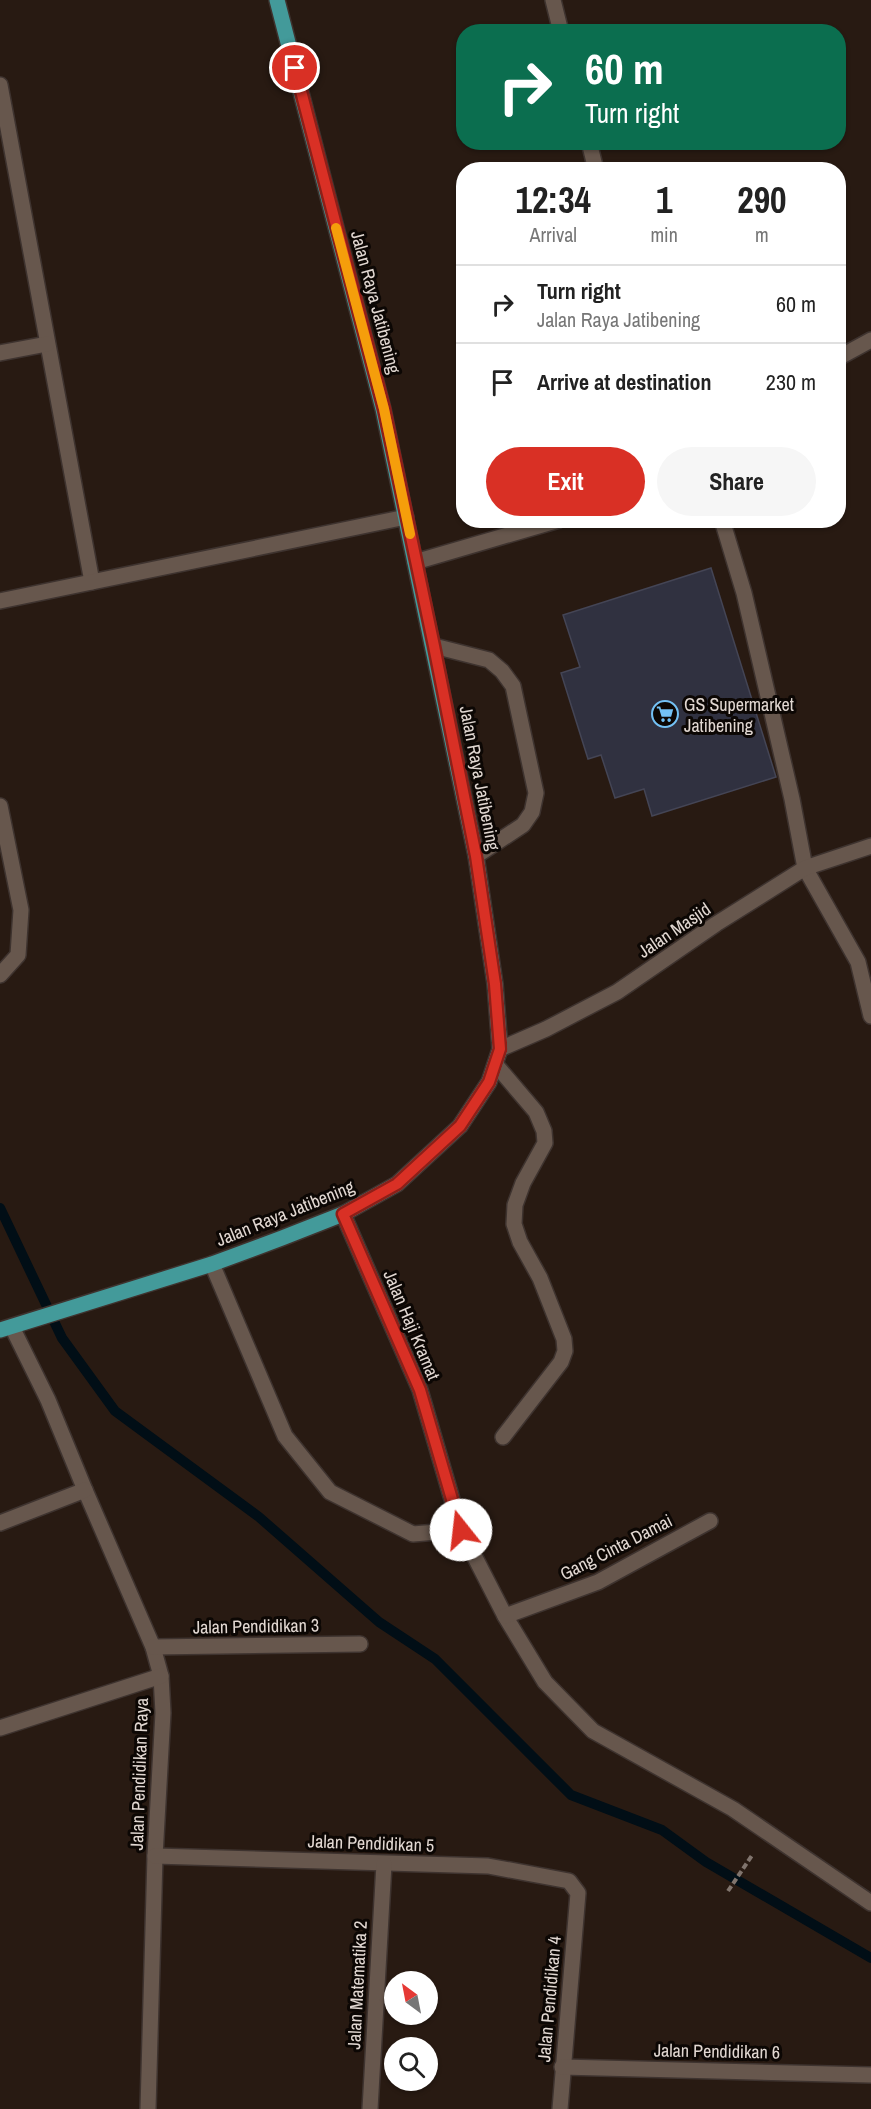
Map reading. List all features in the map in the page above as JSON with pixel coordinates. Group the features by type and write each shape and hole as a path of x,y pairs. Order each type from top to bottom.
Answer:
{"main road":[{"name":"Jalan Raya Jatibening","path":"6,1329 212,1264 343,1214 397,1184 460,1126 489,1082 500,1049 495,984 476,856 384,409 277,0"}],"street":[{"path":"552,0 559,24"},
{"path":"0,85 92,582"},
{"path":"846,354 871,340"},
{"path":"0,353 47,344"},
{"path":"0,601 406,517"},
{"path":"415,562 532,528"},
{"path":"724,528 744,593 792,799 805,868 858,962 871,1016"},
{"path":"434,646 489,660 502,671 513,686 536,793 532,812 523,825 476,856"},
{"path":"0,806 21,910 18,955 0,975"},
{"name":"Jalan Masjid","path":"500,1049 546,1029 617,992 716,924 805,868 871,846"},
{"path":"496,1065 537,1112 544,1131 545,1143 523,1183 515,1205 514,1224 520,1242 540,1278 564,1339 565,1351 561,1362 503,1437"},
{"name":"Jalan Haji Kramat","path":"343,1214 420,1390 461,1530 505,1616 545,1682 593,1731 733,1809 871,1903"},
{"path":"212,1264 285,1436 330,1492 413,1534 461,1530"},
{"name":"Jalan Pendidikan Raya","path":"6,1329 48,1400 153,1647 161,1676 163,1713 155,1856 148,2109"},
{"path":"0,1523 85,1490"},
{"name":"Gang Cinta Damai","path":"505,1616 598,1582 710,1521"},
{"name":"Jalan Pendidikan 3","path":"153,1647 360,1644"},
{"path":"0,1728 161,1676"},
{"name":"Jalan Pendidikan 5","path":"155,1856 488,1866 569,1881 578,1893"},
{"name":"Jalan Matematika 2","path":"370,2109 384,1864"},
{"name":"Jalan Pendidikan 4","path":"560,2109 578,1893"},
{"name":"Jalan Pendidikan 6","path":"562,2067 871,2075"}],"path":[{"path":"728,1891 742,1870"}],"building":[{"name":"GS Supermarket Jatibening","path":"711,568 776,777 652,816 644,789 615,798 601,755 588,759 561,673 580,667 563,615"}],"waterway":[{"path":"0,1208 62,1338 115,1411 259,1517 379,1622 435,1659 571,1795 662,1830 706,1862 871,1958"}],"slow traffic":[{"path":"336,228 384,409 410,534"}],"place":[{"name":"GS Supermarket Jatibening","path":"665,714"}],"route":[{"path":"295,68 384,409 476,856 495,984 500,1049 489,1082 460,1126 397,1184 343,1214 420,1390 461,1530"}]}
